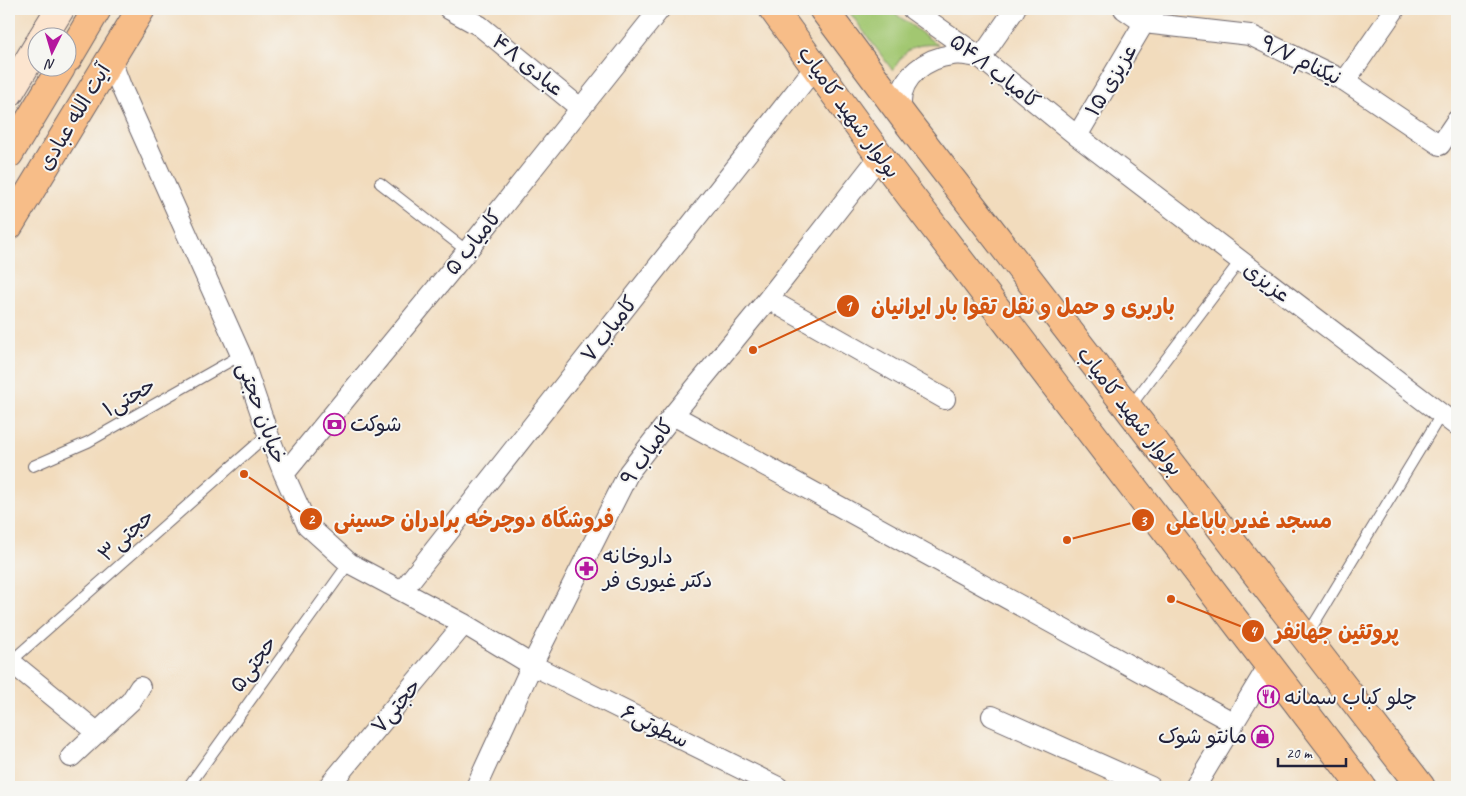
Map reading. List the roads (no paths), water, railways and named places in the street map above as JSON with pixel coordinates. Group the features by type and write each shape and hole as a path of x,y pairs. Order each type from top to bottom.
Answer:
{"main road":[{"path":"48,28 60,9"},
{"name":"آیت الله عبادی","path":"78,41 97,9"},
{"name":"آیت الله عبادی","path":"9,226 141,9"},
{"name":"بولوار شهید کامیاب","path":"773,9 880,156 1362,787"},
{"name":"بولوار شهید کامیاب","path":"823,9 905,119 1420,787"},
{"path":"9,93 28,62"},
{"name":"آیت الله عبادی","path":"9,154 56,78"}],"street":[{"name":"عبادی ۴۸","path":"449,9 480,26 580,108"},
{"name":"کامیاب ۵","path":"284,474 467,251 660,9"},
{"name":"کامیاب ۵۴/۱","path":"912,9 981,58 1077,136"},
{"path":"905,119 901,105 902,90 909,77 934,58 954,54 981,58 1015,9"},
{"path":"1124,9 1149,16"},
{"path":"1344,81 1395,9"},
{"name":"نیکنام ۹/۷","path":"1149,16 1250,36 1344,81 1440,145 1457,120"},
{"name":"عزیزی ۱۵","path":"1077,136 1149,16"},
{"name":"خیابان حجتی","path":"110,58 122,89 241,355 268,434 307,524 349,563 464,624 532,666"},
{"name":"کامیاب ۷","path":"402,591 816,66"},
{"name":"عزیزی","path":"1077,136 1453,421"},
{"name":"کامیاب ۹","path":"478,786 532,666 628,472 768,299 880,156"},
{"path":"768,299 946,399"},
{"path":"673,415 1234,724"},
{"name":"حجتی۷","path":"328,787 464,624"},
{"path":"10,663 98,733"},
{"path":"1195,787 1269,665"},
{"name":"سطوتی۶","path":"532,666 778,787"},
{"path":"71,757 131,701 140,688"},
{"path":"992,716 1151,787"}],"lane":[{"path":"380,183 467,251"},
{"path":"1128,409 1240,261"},
{"name":"حجتی۱","path":"33,466 88,442 241,355"},
{"path":"1306,637 1453,421"},
{"name":"حجتی۳","path":"10,663 268,434"},
{"name":"حجتی۵","path":"188,787 349,563"}],"place":[{"name":"باربری و حمل و نقل تقوا بار ایرانیان","path":"753,350"},
{"name":"شوكت","path":"334,424"},
{"name":"فروشگاه دوچرخه برادران حسینی","path":"244,474"},
{"name":"مسجد غدیر باباعلی","path":"1067,540"},
{"name":"داروخانه دکتر غیوری فر","path":"587,568"},
{"name":"پروتئین جهانفر","path":"1171,599"},
{"name":"چلو کباب سمانه","path":"1268,697"},
{"name":"مانتو شوک","path":"1263,736"}]}
